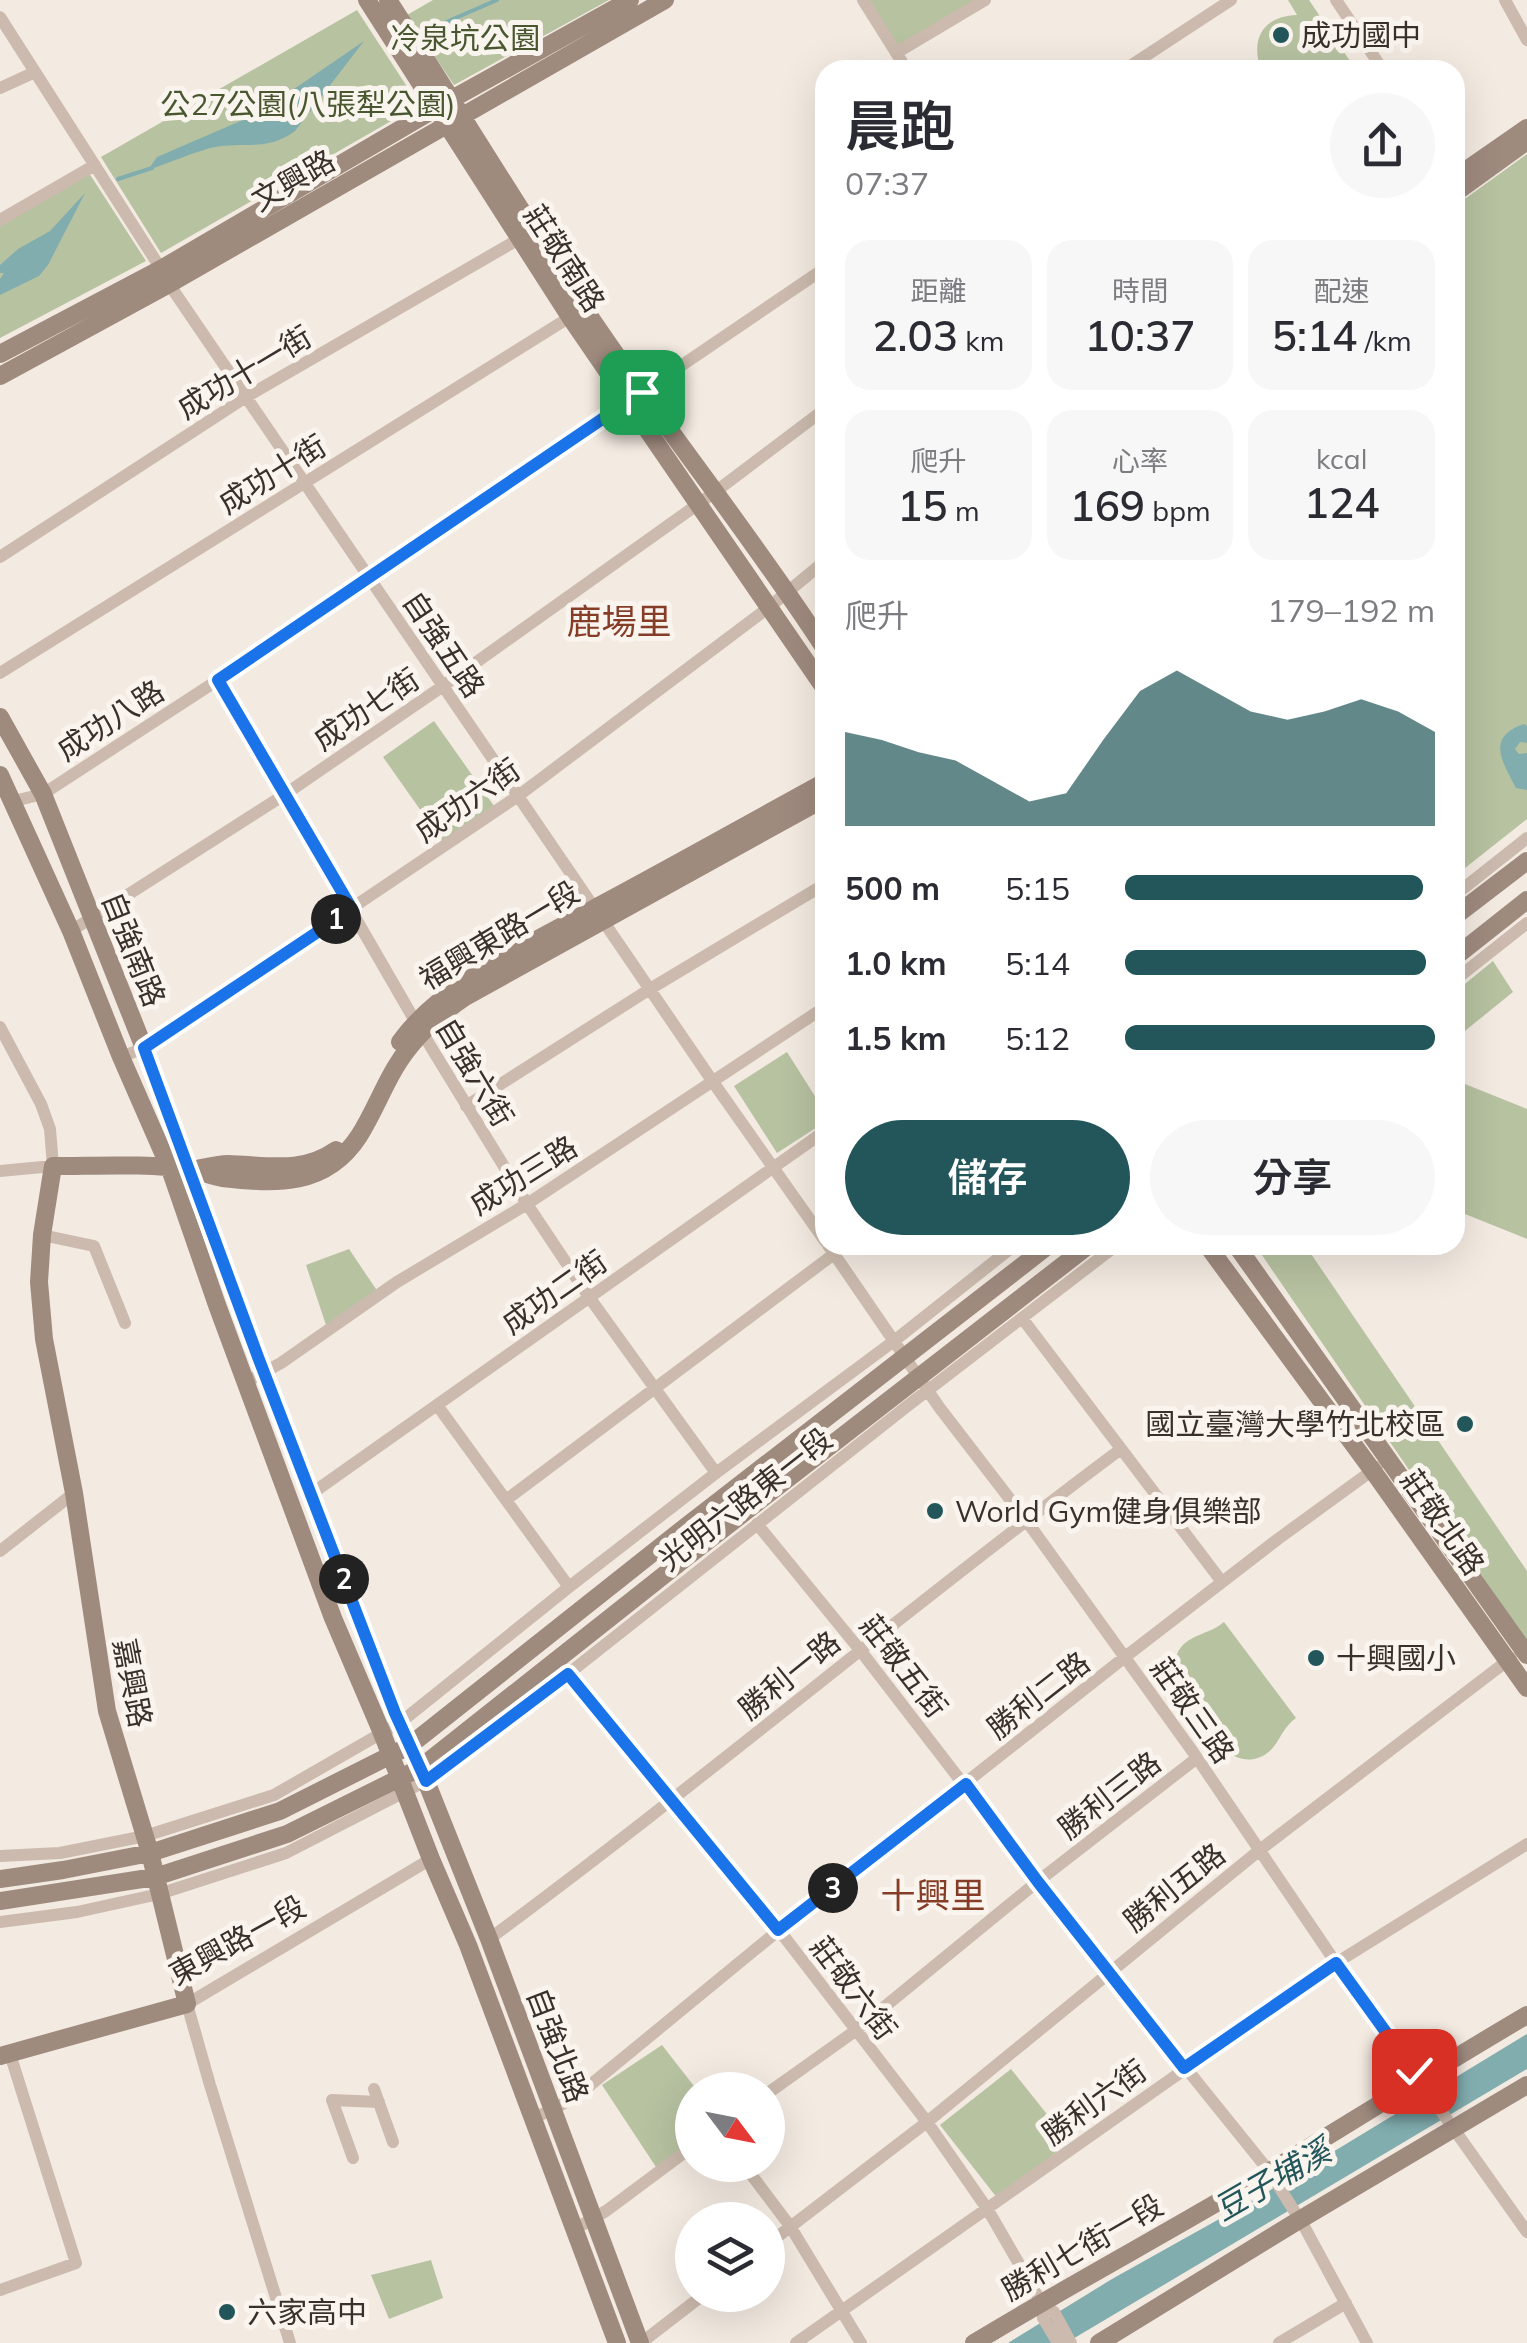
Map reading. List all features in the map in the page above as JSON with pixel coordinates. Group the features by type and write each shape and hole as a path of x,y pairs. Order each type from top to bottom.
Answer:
{"street":[{"name":"莊敬南路","path":"367,0 579,300 698,504 815,675"},
{"name":"莊敬南路","path":"388,0 519,238 570,316 715,492 815,634"},
{"name":"文興路","path":"0,376 630,0"},
{"name":"文興路","path":"449,111 665,0"},
{"path":"864,0 901,60"},
{"path":"896,52 985,0"},
{"path":"1139,60 1231,0"},
{"path":"1336,0 1376,60"},
{"path":"1504,0 1527,40"},
{"name":"自強五路","path":"0,17 246,397 713,1082 815,1223"},
{"path":"0,88 35,72"},
{"path":"1465,171 1527,128"},
{"path":"1465,187 1527,142"},
{"path":"0,220 95,165"},
{"name":"成功十一街","path":"0,557 246,397 519,238"},
{"name":"成功八路","path":"14,801 43,794 218,680 815,275"},
{"name":"文興路","path":"0,354 165,277"},
{"name":"成功十街","path":"0,673 570,316"},
{"name":"成功七街","path":"71,930 284,795 443,686 815,417"},
{"name":"成功六街","path":"121,1057 144,1048 518,796 815,569"},
{"name":"自強六街","path":"218,680 526,1204 716,1473"},
{"name":"自強南路","path":"0,717 43,794 191,1170 311,1494 423,1774"},
{"name":"自強南路","path":"0,775 71,930 170,1169 334,1618 402,1785"},
{"name":"福興東路一段","path":"53,1166 191,1170 220,1178 273,1180 321,1173 337,1163 353,1145 418,1026 815,788"},
{"name":"福興東路一段","path":"599,914 815,803"},
{"path":"1465,889 1527,838"},
{"path":"1465,908 1527,862"},
{"path":"466,1106 815,890"},
{"path":"1465,895 1484,892"},
{"path":"1465,949 1527,900"},
{"path":"1465,972 1527,923"},
{"name":"成功三路","path":"246,1382 397,1282 526,1204 815,1013"},
{"name":"嘉興路","path":"0,1027 50,1128 53,1166 39,1282 44,1340 74,1493 108,1711 210,2085 290,2343"},
{"name":"成功二街","path":"311,1494 815,1138"},
{"path":"0,1171 53,1166"},
{"path":"42,1236 94,1246 125,1323"},
{"path":"506,1500 656,1388 822,1255"},
{"name":"自強五路","path":"839,1255 924,1384"},
{"name":"光明六路東一段","path":"0,1878 63,1870 280,1810 410,1746 684,1528 900,1348 1004,1255"},
{"name":"光明六路東一段","path":"0,1856 147,1844 274,1795 401,1722 716,1473 1035,1255"},
{"name":"光明六路東一段","path":"0,1901 157,1885 423,1774 568,1674 758,1524 1077,1255"},
{"name":"光明六路東一段","path":"423,1774 924,1384 1022,1318 1104,1255"},
{"name":"莊敬北路","path":"1215,1255 1380,1465 1519,1655 1527,1688"},
{"name":"莊敬北路","path":"1243,1255 1380,1465"},
{"path":"1022,1318 1222,1582"},
{"name":"莊敬三路","path":"924,1384 1198,1758 1452,2130"},
{"path":"437,1405 568,1587"},
{"name":"勝利一路","path":"489,1939 674,1800 860,1650 1121,1449"},
{"name":"勝利二路","path":"532,2118 583,2091 778,1930 1222,1582 1380,1465"},
{"path":"0,1551 74,1493"},
{"name":"莊敬五街","path":"758,1524 1269,2171 1300,2220"},
{"name":"勝利五路","path":"785,2230 927,2122 1261,1849 1519,1655"},
{"name":"莊敬六街","path":"568,1674 674,1800 927,2122 988,2210 1046,2310"},
{"name":"勝利三路","path":"785,2081 855,2031 1198,1758"},
{"name":"自強北路","path":"423,1774 641,2343"},
{"name":"自強北路","path":"402,1785 468,1944 617,2343"},
{"name":"勝利六街","path":"796,2343 1336,1963 1527,1844"},
{"name":"東興路一段","path":"5,2055 188,2004 431,1860"},
{"path":"0,1922 77,1912 157,1885"},
{"name":"勝利七街一段","path":"974,2343 1046,2310 1527,2015"},
{"path":"0,2290 76,2263 5,2055"},
{"path":"1099,2343 1527,2085"},
{"path":"353,2158 332,2100 377,2096 392,2142"},
{"path":"1452,2130 1527,2232"},
{"path":"575,2229 675,2159"},
{"path":"757,2182 790,2226 862,2343"},
{"path":"1300,2220 1367,2343"},
{"path":"1279,2343 1346,2303"},
{"path":"1046,2310 1058,2343"},
{"path":"1046,2310 1070,2343"},
{"path":"641,2343 681,2312"}],"green space":[{"name":"冷泉坑公園","path":"433,0 609,0 454,85 407,15"},
{"path":"863,0 985,0 896,53"},
{"path":"1288,0 1309,0 1349,60 1258,60 1262,31 1275,20 1297,15"},
{"name":"公27公園(八張犁公園)","path":"357,10 419,105 161,253 101,157"},
{"path":"1527,154 1527,819 1465,868 1465,199"},
{"path":"89,173 146,261 0,338 0,223"},
{"path":"434,721 494,806 443,842 383,757"},
{"path":"1493,961 1513,992 1465,1031 1465,984"},
{"path":"787,1052 815,1096 815,1128 777,1153 734,1086"},
{"path":"1465,1084 1527,1109 1527,1239 1465,1214"},
{"path":"349,1249 380,1295 328,1331 306,1265"},
{"path":"1262,1255 1312,1255 1527,1571 1527,1642"},
{"path":"1224,1622 1296,1718 1269,1752 1254,1759 1239,1758 1226,1750 1175,1680 1174,1665 1181,1647"},
{"path":"662,2045 683,2072 675,2072 675,2154 656,2167 602,2085"},
{"path":"1011,2069 1069,2142 998,2199 940,2125"},
{"path":"431,2260 443,2298 389,2319 371,2275"}],"water":[{"path":"364,41 295,131 284,138 264,144 210,148 148,170 157,157 259,113"},
{"path":"85,193 39,276 0,295 4,273 0,273 0,265 18,249 50,231"},
{"path":"1524,724 1527,743 1520,742 1515,749 1519,754 1527,753 1527,790 1516,788 1500,751 1504,736"},
{"name":"豆子埔溪","path":"1527,2034 1527,2069 1066,2343 1008,2343 1264,2194"}],"waterway":[{"path":"428,30 497,0"},
{"path":"118,179 152,168"}],"place":[{"name":"成功國中","path":"1281,35"},
{"name":"國立臺灣大學竹北校區","path":"1465,1424"},
{"name":"World Gym健身俱樂部","path":"935,1511"},
{"name":"十興國小","path":"1316,1658"},
{"name":"六家高中","path":"227,2312"}],"district":[{"name":"鹿場里","path":"619,621"},
{"name":"十興里","path":"933,1895"}],"route":[{"path":"642,392 218,680 352,909 144,1048 258,1357 395,1713 420,1768 426,1781 568,1674 778,1930 966,1784 1184,2068 1336,1963 1414,2071"}]}
